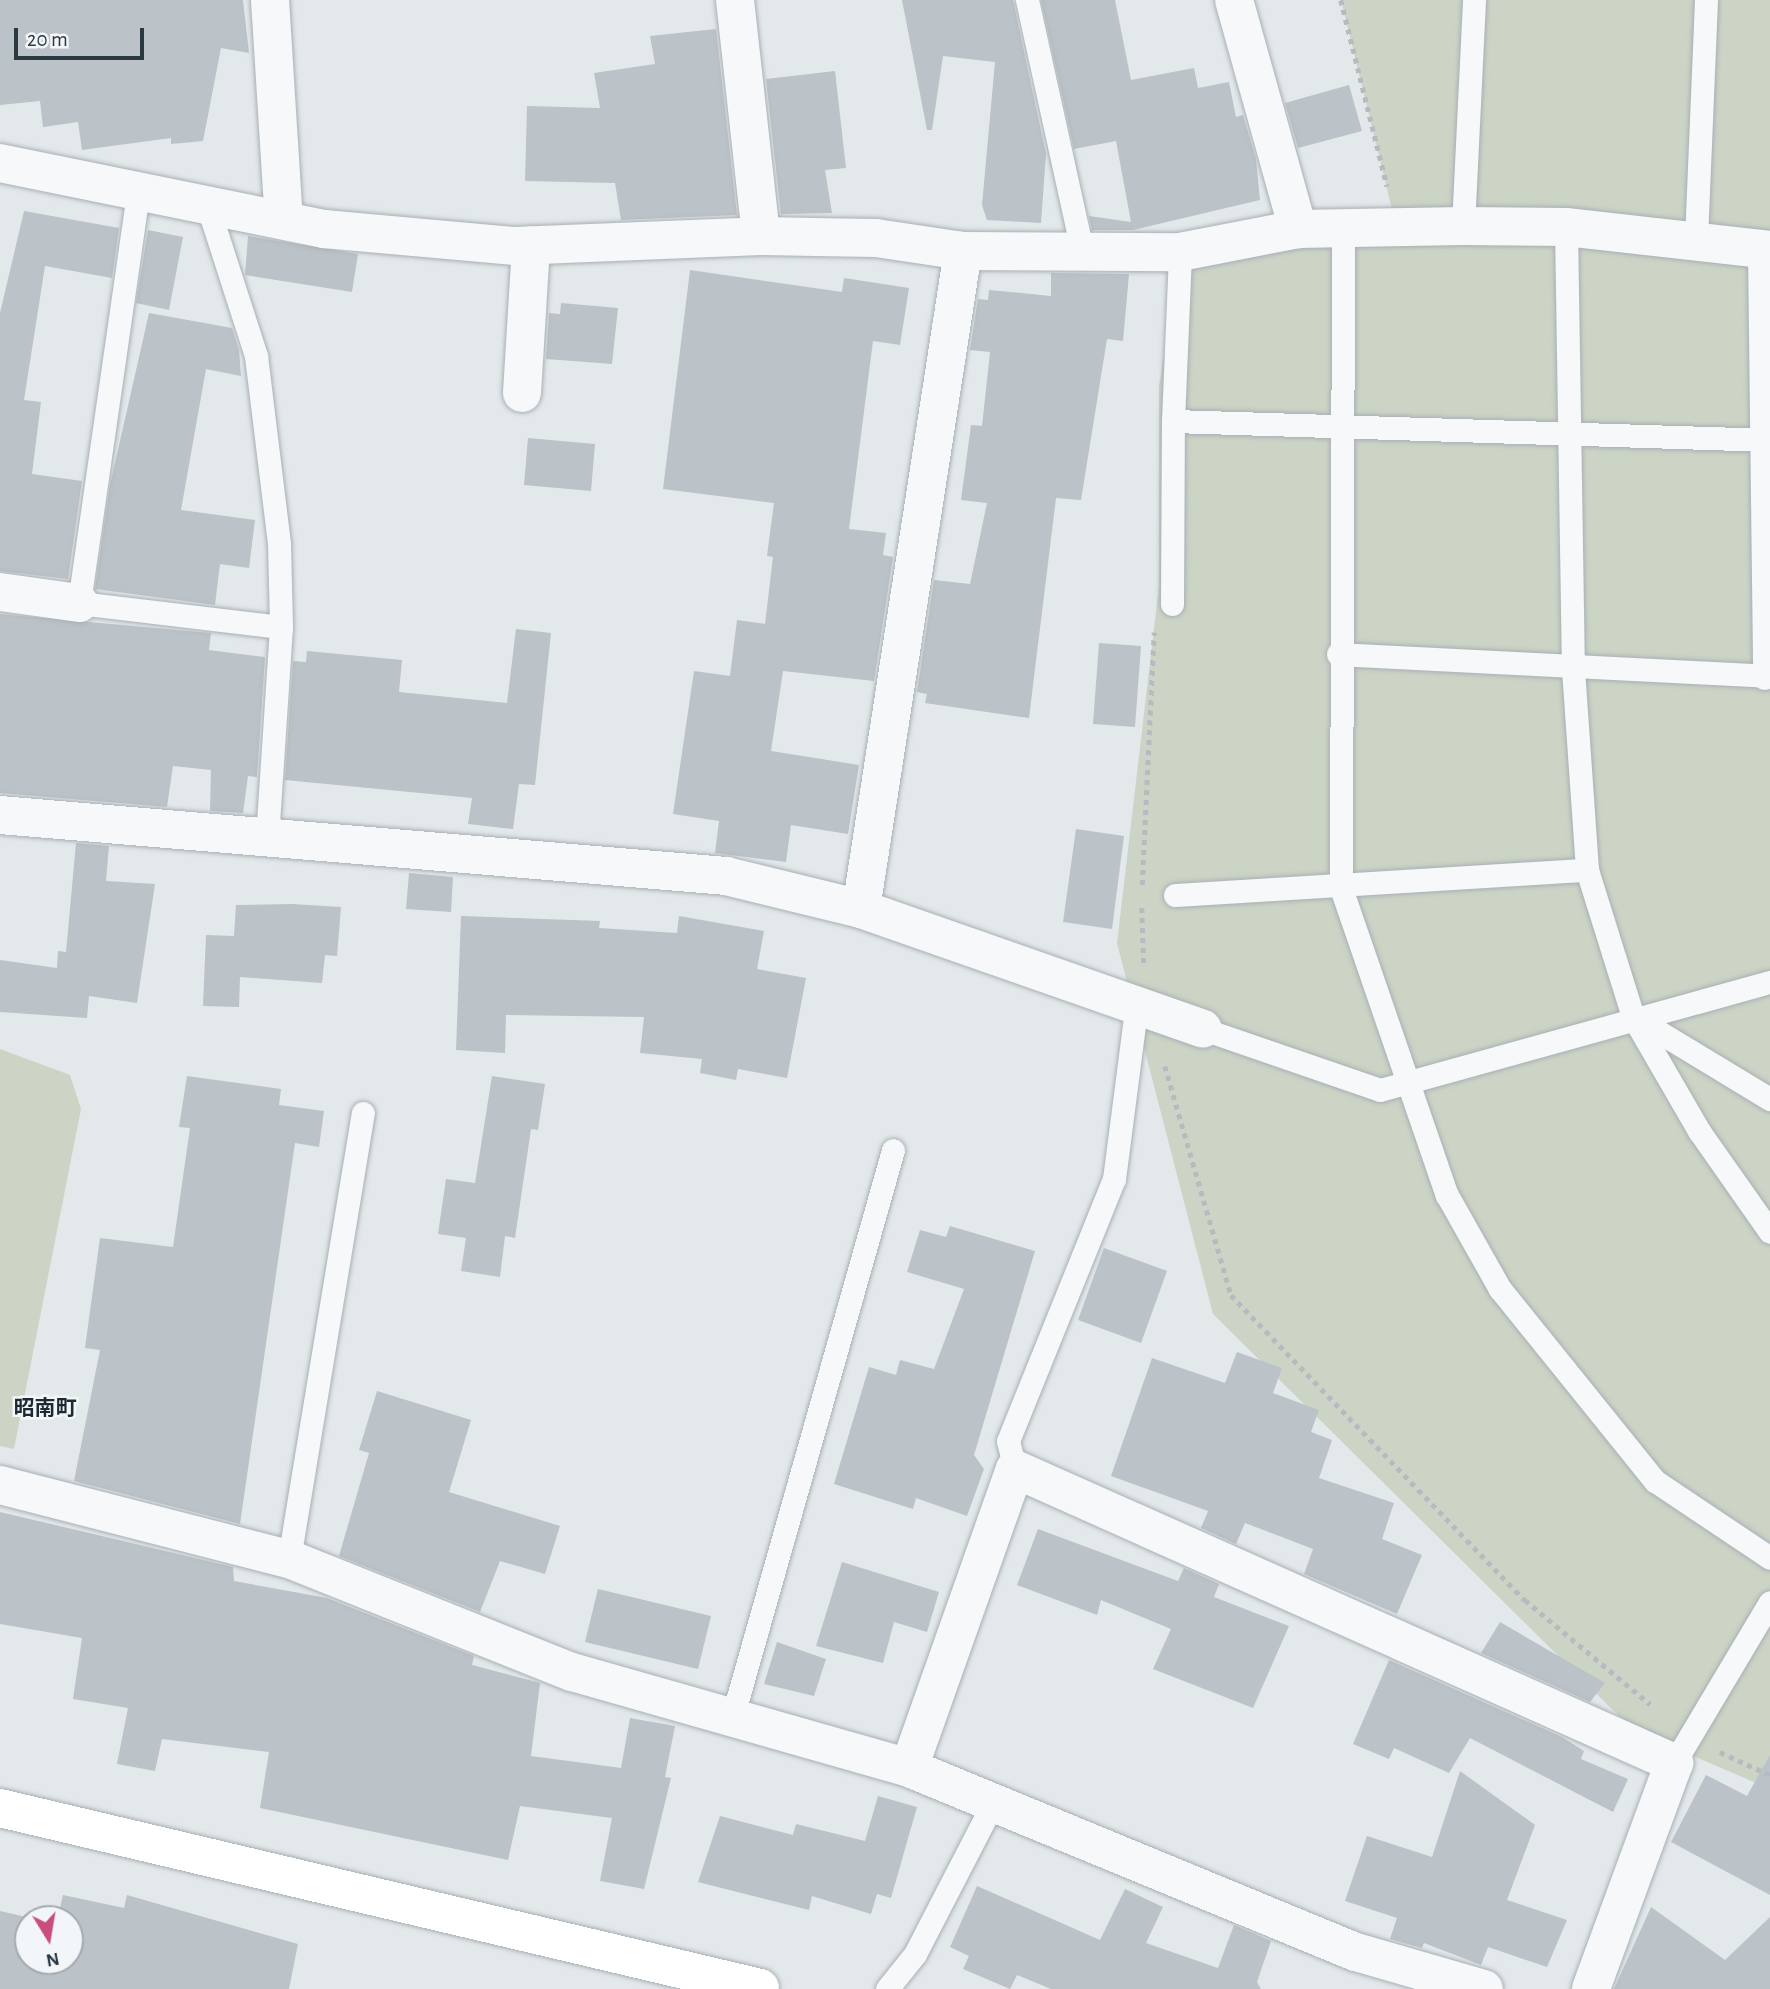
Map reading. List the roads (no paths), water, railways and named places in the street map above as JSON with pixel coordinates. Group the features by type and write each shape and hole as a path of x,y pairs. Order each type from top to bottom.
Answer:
{"street":[{"path":"270,0 284,220"},
{"path":"735,0 761,236"},
{"path":"1234,0 1298,229"},
{"path":"0,163 138,194 207,204 284,220 531,245 761,236 876,238 963,251 1180,252 1298,229 1343,226 1463,226 1566,227 1696,239 1765,250"},
{"path":"522,393 531,245"},
{"path":"861,909 963,251"},
{"path":"0,592 79,603"},
{"path":"0,815 268,840 726,877 861,909 1143,1012 1203,1029"},
{"path":"909,1768 1015,1469 1682,1751 1591,1989"},
{"path":"0,1485 289,1559 572,1672 733,1715 909,1768 1356,1952 1484,1989"},
{"path":"0,1808 763,1988"}],"lane":[{"path":"1027,0 1082,251"},
{"path":"1463,226 1474,0"},
{"path":"1696,239 1706,0"},
{"path":"138,194 79,603 281,627"},
{"path":"207,204 257,356 279,543 281,627 268,840"},
{"path":"1343,226 1338,654 1341,888 1412,1082 1447,1195 1500,1289 1555,1365 1655,1480 1770,1558"},
{"path":"1566,227 1573,669 1587,870 1633,1017 1699,1131 1770,1232"},
{"path":"1338,654 1573,669 1767,677 1765,250"},
{"path":"1172,604 1172,421 1180,252"},
{"path":"1172,421 1766,440"},
{"path":"1175,895 1341,888 1587,870"},
{"path":"1203,1029 1380,1090 1633,1017 1770,982"},
{"path":"1015,1469 1008,1441 1114,1179 1143,1012"},
{"path":"1633,1017 1770,1099"},
{"path":"289,1559 363,1113"},
{"path":"733,1715 893,1150"},
{"path":"1682,1751 1770,1602"},
{"path":"887,1989 915,1954 994,1801"}],"district":[{"name":"昭南町","path":"45,1409"}]}
